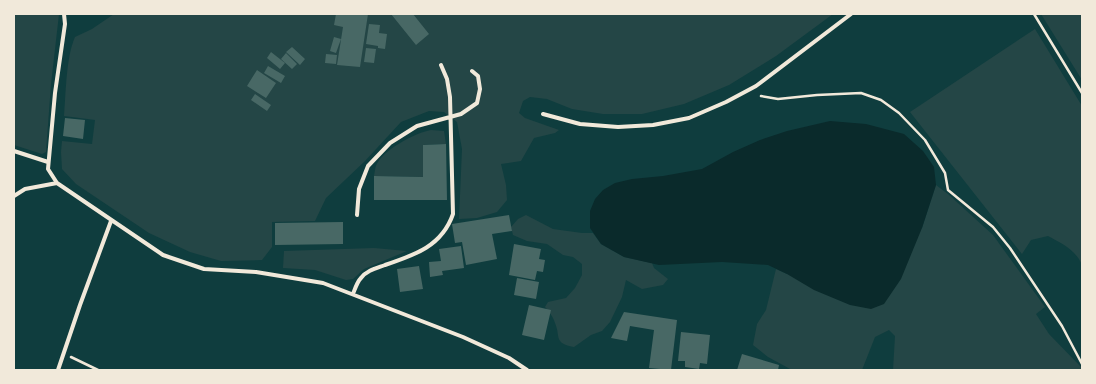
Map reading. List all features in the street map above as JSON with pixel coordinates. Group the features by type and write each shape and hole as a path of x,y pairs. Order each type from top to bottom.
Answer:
{"street":[{"path":"64,14 65,24 55,93 48,162 48,169 57,184 163,255 204,269 256,272 323,282 463,337 509,358 527,370"},
{"path":"543,114 580,124 618,127 653,125 689,118 726,102 756,86 851,14"},
{"path":"353,294 361,278 370,270 423,251 438,239 449,225 453,214 450,97 441,65"},
{"path":"357,215 359,189 368,166 390,144 417,126 461,114 477,103 480,89 478,76 472,71"},
{"path":"14,151 48,162"},
{"path":"14,196 25,189 57,184"},
{"path":"58,370 80,304 111,221"}],"path":[{"path":"1034,14 1082,93"},
{"path":"744,92 778,99 861,93 881,100 899,113 925,140 945,173 948,190 993,227 1010,248 1062,326 1082,364"},
{"path":"64,353 98,370"}],"shaded area":[{"path":"14,14 59,14 51,84 46,152 42,154 14,145"},
{"path":"114,14 833,14 776,56 729,85 684,104 642,114 603,114 572,109 547,99 530,97 523,101 519,113 525,118 559,130 555,133 534,138 521,161 501,164 506,185 507,200 497,212 477,218 459,219 462,149 457,122 444,112 429,111 401,122 365,161 326,198 315,221 272,222 272,247 262,260 221,261 190,252 149,233 76,184 62,169 62,141 92,144 95,120 64,116 67,75 72,45 75,37 92,29"},
{"path":"1041,14 1082,14 1082,80"},
{"path":"1035,29 1082,106 1082,265 1072,251 1048,236 1031,240 1022,254 910,112"},
{"path":"830,121 866,124 904,134 923,151 934,167 936,185 922,228 901,279 884,304 871,309 850,305 814,290 768,265 722,262 659,265 624,257 601,244 590,228 590,211 595,199 603,190 615,183 632,179 663,176 702,169 733,152 760,140 787,131"},
{"path":"431,130 444,131 446,144 423,145 423,177 374,176 377,164 388,152 417,134"},
{"path":"936,185 993,235 1045,307 1036,314 1049,334 1082,368 1082,370 893,370 895,336 889,330 875,337 862,370 792,370 768,357 753,345 757,324 766,310 776,269 787,274 922,228"},
{"path":"526,215 553,229 593,233 601,244 624,257 652,263 654,268 668,279 663,285 642,289 626,280 622,297 610,322 602,331 591,335 574,347 563,344 559,339 553,318 545,307 548,302 566,298 575,288 582,275 582,264 573,257 563,255 547,244 527,241 513,235 511,227 518,219"},
{"path":"374,248 407,251 364,269 353,279 346,280 315,270 283,268 284,251"}],"building":[{"path":"336,14 368,14 360,67 337,65 343,27 334,25"},
{"path":"391,14 413,14 429,34 416,45"},
{"path":"369,24 380,25 379,33 387,34 385,49 366,44"},
{"path":"334,37 341,39 336,53 330,51"},
{"path":"292,47 305,59 300,65 286,52"},
{"path":"366,48 376,49 374,63 364,62"},
{"path":"271,52 285,63 280,69 267,58"},
{"path":"286,53 297,64 292,69 281,59"},
{"path":"326,54 337,55 336,64 325,63"},
{"path":"268,66 285,76 281,83 264,73"},
{"path":"257,70 276,83 266,98 247,86"},
{"path":"255,94 271,105 267,111 251,100"},
{"path":"65,118 85,120 83,139 63,136"},
{"path":"446,144 447,200 374,200 374,176 423,177 423,145"},
{"path":"509,215 512,231 492,234 497,259 466,265 462,242 455,243 452,224"},
{"path":"343,222 343,244 275,245 275,223"},
{"path":"514,244 541,249 539,259 545,260 543,272 537,271 535,280 509,275"},
{"path":"461,246 464,268 442,271 443,275 430,277 429,262 441,261 439,249"},
{"path":"419,266 423,289 400,292 397,269"},
{"path":"517,278 539,282 536,299 514,295"},
{"path":"529,305 551,310 544,340 522,335"},
{"path":"624,312 677,320 671,370 649,368 654,330 630,326 627,341 611,338"},
{"path":"681,332 710,335 707,364 700,363 699,369 685,367 685,361 678,361"},
{"path":"742,354 779,365 778,370 737,370"}]}
